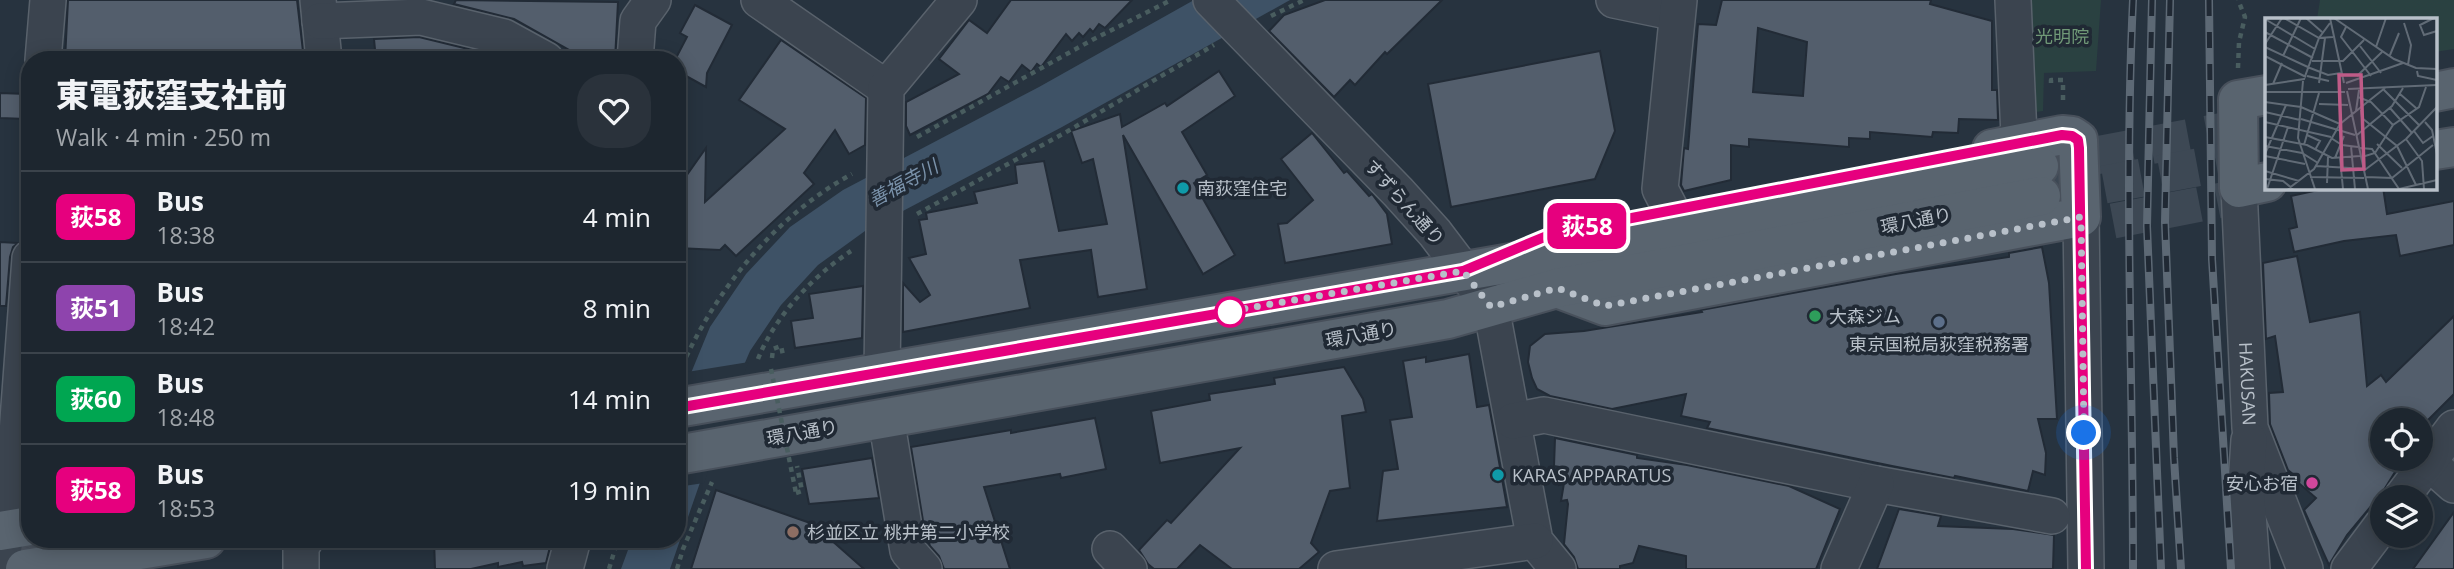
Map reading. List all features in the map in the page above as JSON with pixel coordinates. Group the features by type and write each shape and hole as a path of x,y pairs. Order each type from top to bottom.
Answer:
{"main road":[{"path":"2436,67 2454,64"},
{"path":"2436,92 2454,88"},
{"path":"2436,124 2454,120"},
{"path":"1463,271 1554,233 2062,135 2078,140 2081,217 1605,306 1557,288"},
{"path":"2436,150 2454,146"},
{"name":"環八通り","path":"686,407 1463,271 2040,181 1557,288 1448,319 886,418 718,461 686,456"},
{"path":"25,569 152,548"}],"street":[{"path":"44,51 48,0"},
{"path":"636,51 638,21 653,0"},
{"path":"759,0 886,88"},
{"path":"882,373 886,88 959,0"},
{"name":"すずらん通り","path":"1211,0 1398,192 1435,233 1491,307 1535,541 1558,569"},
{"path":"1614,0 1678,6 1660,189 1671,210"},
{"path":"2003,147 2019,136 2006,2"},
{"path":"323,51 319,10 421,18 504,37 530,51"},
{"name":"HAKUSAN","path":"2258,141 2250,428 2305,569"},
{"path":"2081,217 2086,569"},
{"path":"0,569 12,529 18,321"},
{"path":"1513,421 1544,415 1876,484 2052,516"},
{"path":"886,418 908,551 924,569"},
{"path":"2250,428 2246,486 2252,569"},
{"path":"2433,455 2454,428"},
{"path":"2433,466 2454,485"},
{"path":"1839,569 1876,484"},
{"path":"2349,569 2370,540"},
{"path":"1336,569 1535,541"},
{"path":"301,548 301,569"},
{"path":"565,569 571,548"}],"path":[{"path":"1105,108 1239,29 1304,0"},
{"path":"2238,0 2245,17 2239,42 2258,141"},
{"path":"771,369 796,493 802,491 797,462"},
{"path":"686,541 718,461"},
{"path":"609,569 615,548"},
{"path":"677,569 683,548"}],"green space":[{"name":"光明院","path":"2025,0 2101,0 2096,71 2044,73 2043,111 2028,113"},
{"path":"2320,0 2454,0 2454,49 2436,52 2436,18 2317,18"}],"water":[{"name":"善福寺川","path":"1194,0 1290,0 1062,127 865,231 818,265 781,305 750,351 728,402 686,523 686,385 710,327 746,274 790,227 843,190 1039,87"},
{"path":"629,548 677,548 670,569 621,569"}],"pier":[{"path":"749,362 731,403 704,483 686,486 686,374 687,372"}],"building":[{"path":"68,0 297,0 303,51 65,51"},
{"path":"456,0 618,2 615,51 571,51 514,19 454,4"},
{"path":"1011,0 1132,0 1105,28 1099,24 1093,32 1090,29 1083,37 1079,33 1072,41 1066,34 1041,67 1037,64 1031,72 1022,65 1009,82 1001,77 988,94 910,135 906,126 906,102 959,74 939,59 969,20 987,33"},
{"path":"1325,0 1442,0 1387,54 1385,52 1355,85 1350,80 1334,97 1269,31 1284,15"},
{"path":"1722,0 1931,0 1930,4 1992,21 1992,90 1997,90 1998,120 1959,119 1958,133 1933,132 1932,137 1870,132 1870,139 1849,138 1849,147 1749,139 1749,147 1731,145 1731,180 1684,191 1681,185 1684,148 1688,149 1698,24 1716,25","holes":["1758,28 1807,42 1803,96 1753,92"]},
{"path":"695,5 732,25 707,73 706,87 686,76 686,51 680,51 687,37 680,33"},
{"path":"419,37 476,51 375,51 374,39"},
{"path":"781,40 866,98 865,145 849,154 835,130 804,173 814,184 736,256 725,245 720,250 686,248 686,176 706,148 705,202 785,129 739,100"},
{"path":"1600,51 1615,131 1595,179 1451,207 1428,84"},
{"path":"1219,71 1235,96 1182,132 1207,175 1194,183 1235,255 1203,274 1123,135 1147,289 1098,297 1091,250 1020,260 1030,308 903,332 903,283 920,302 930,295 909,258 926,254 919,220 927,219 926,213 977,203 974,192 1017,183 1015,165 1044,161 1059,231 1107,224 1093,159 1082,163 1071,131 1120,114 1122,127 1165,103 1167,106"},
{"path":"0,93 21,94 21,119 0,118"},
{"path":"1312,133 1344,173 1347,171 1369,196 1372,194 1387,214 1392,244 1285,263 1278,224 1287,223 1313,200 1281,159"},
{"path":"2323,189 2383,189 2387,214 2454,201 2454,245 2400,256 2396,235 2344,241 2294,252 2289,229 2297,227 2291,196"},
{"path":"0,242 18,243 13,247 10,257 6,306 0,306"},
{"path":"2042,247 2049,283 2057,419 2038,419 2046,453 2045,475 2033,471 2028,491 1707,428 1710,422 1681,416 1686,394 1612,409 1550,396 1537,389 1528,362 1530,346 1545,334 1584,331 1702,312 1701,310 1896,274 2009,257 2009,253"},
{"path":"2297,256 2310,322 2360,312 2367,386 2381,375 2386,382 2454,316 2454,394 2433,415 2433,408 2370,408 2370,471 2395,472 2387,485 2370,485 2370,507 2347,535 2329,565 2304,510 2316,498 2294,479 2296,477 2288,470 2270,424 2269,393 2283,392 2275,336 2266,339 2263,263"},
{"path":"863,286 862,338 795,348 791,321 813,318 809,294"},
{"path":"1469,354 1477,407 1489,405 1507,507 1377,521 1383,471 1398,469 1390,420 1412,417 1403,361 1426,357 1426,362"},
{"path":"1344,367 1363,399 1366,412 1342,416 1350,488 1330,491 1311,543 1319,552 1299,569 1232,569 1200,545 1177,569 1154,569 1148,564 1139,550 1167,520 1171,523 1240,448 1160,463 1151,411 1210,400 1209,394 1275,384 1274,378"},
{"path":"1095,418 1106,469 1061,478 1060,474 984,487 1010,569 944,569 939,556 930,546 924,527 911,447"},
{"path":"1555,438 1637,455 1637,458 1687,465 1789,486 1840,509 1816,569 1686,569 1686,556 1639,546 1633,563 1620,566 1620,569 1578,569 1574,557 1564,544 1568,504 1567,500 1561,501 1564,483 1559,485 1560,467 1554,466"},
{"path":"872,458 879,498 809,504 802,469"},
{"path":"716,490 813,524 864,569 691,569"},
{"path":"1899,509 1941,516 1938,526 2013,529 2054,535 2053,569 1877,569"},
{"path":"2454,512 2454,569 2413,569 2428,548 2433,548 2433,541"},
{"path":"434,548 550,548 546,563 523,566 522,562 498,567 498,563 471,569 435,569"}],"tunnel":[{"path":"2039,166 2259,125"},
{"path":"2048,195 2259,156"},
{"path":"2061,231 2259,193"}],"railway":[{"path":"2133,0 2129,142 2133,569"},
{"path":"2152,0 2147,226 2161,569"},
{"path":"2170,0 2165,222 2181,569"},
{"path":"2209,0 2212,259 2231,569"}],"bus line":[{"name":"荻58","path":"686,406 1463,271 1554,233 2062,135 2072,136 2078,140 2079,148 2086,569"}],"place":[{"name":"南荻窪住宅","path":"1183,188"},
{"name":"大森ジム","path":"1815,316"},
{"name":"東京国税局荻窪税務署","path":"1939,322"},
{"name":"KARAS APPARATUS","path":"1498,475"},
{"name":"安心お宿","path":"2312,483"},
{"name":"杉並区立 桃井第二小学校","path":"793,532"}],"route":[{"path":"1230,312 1225,312 1463,271 1491,307 1557,288 1605,306 2081,217 2084,433"}]}
